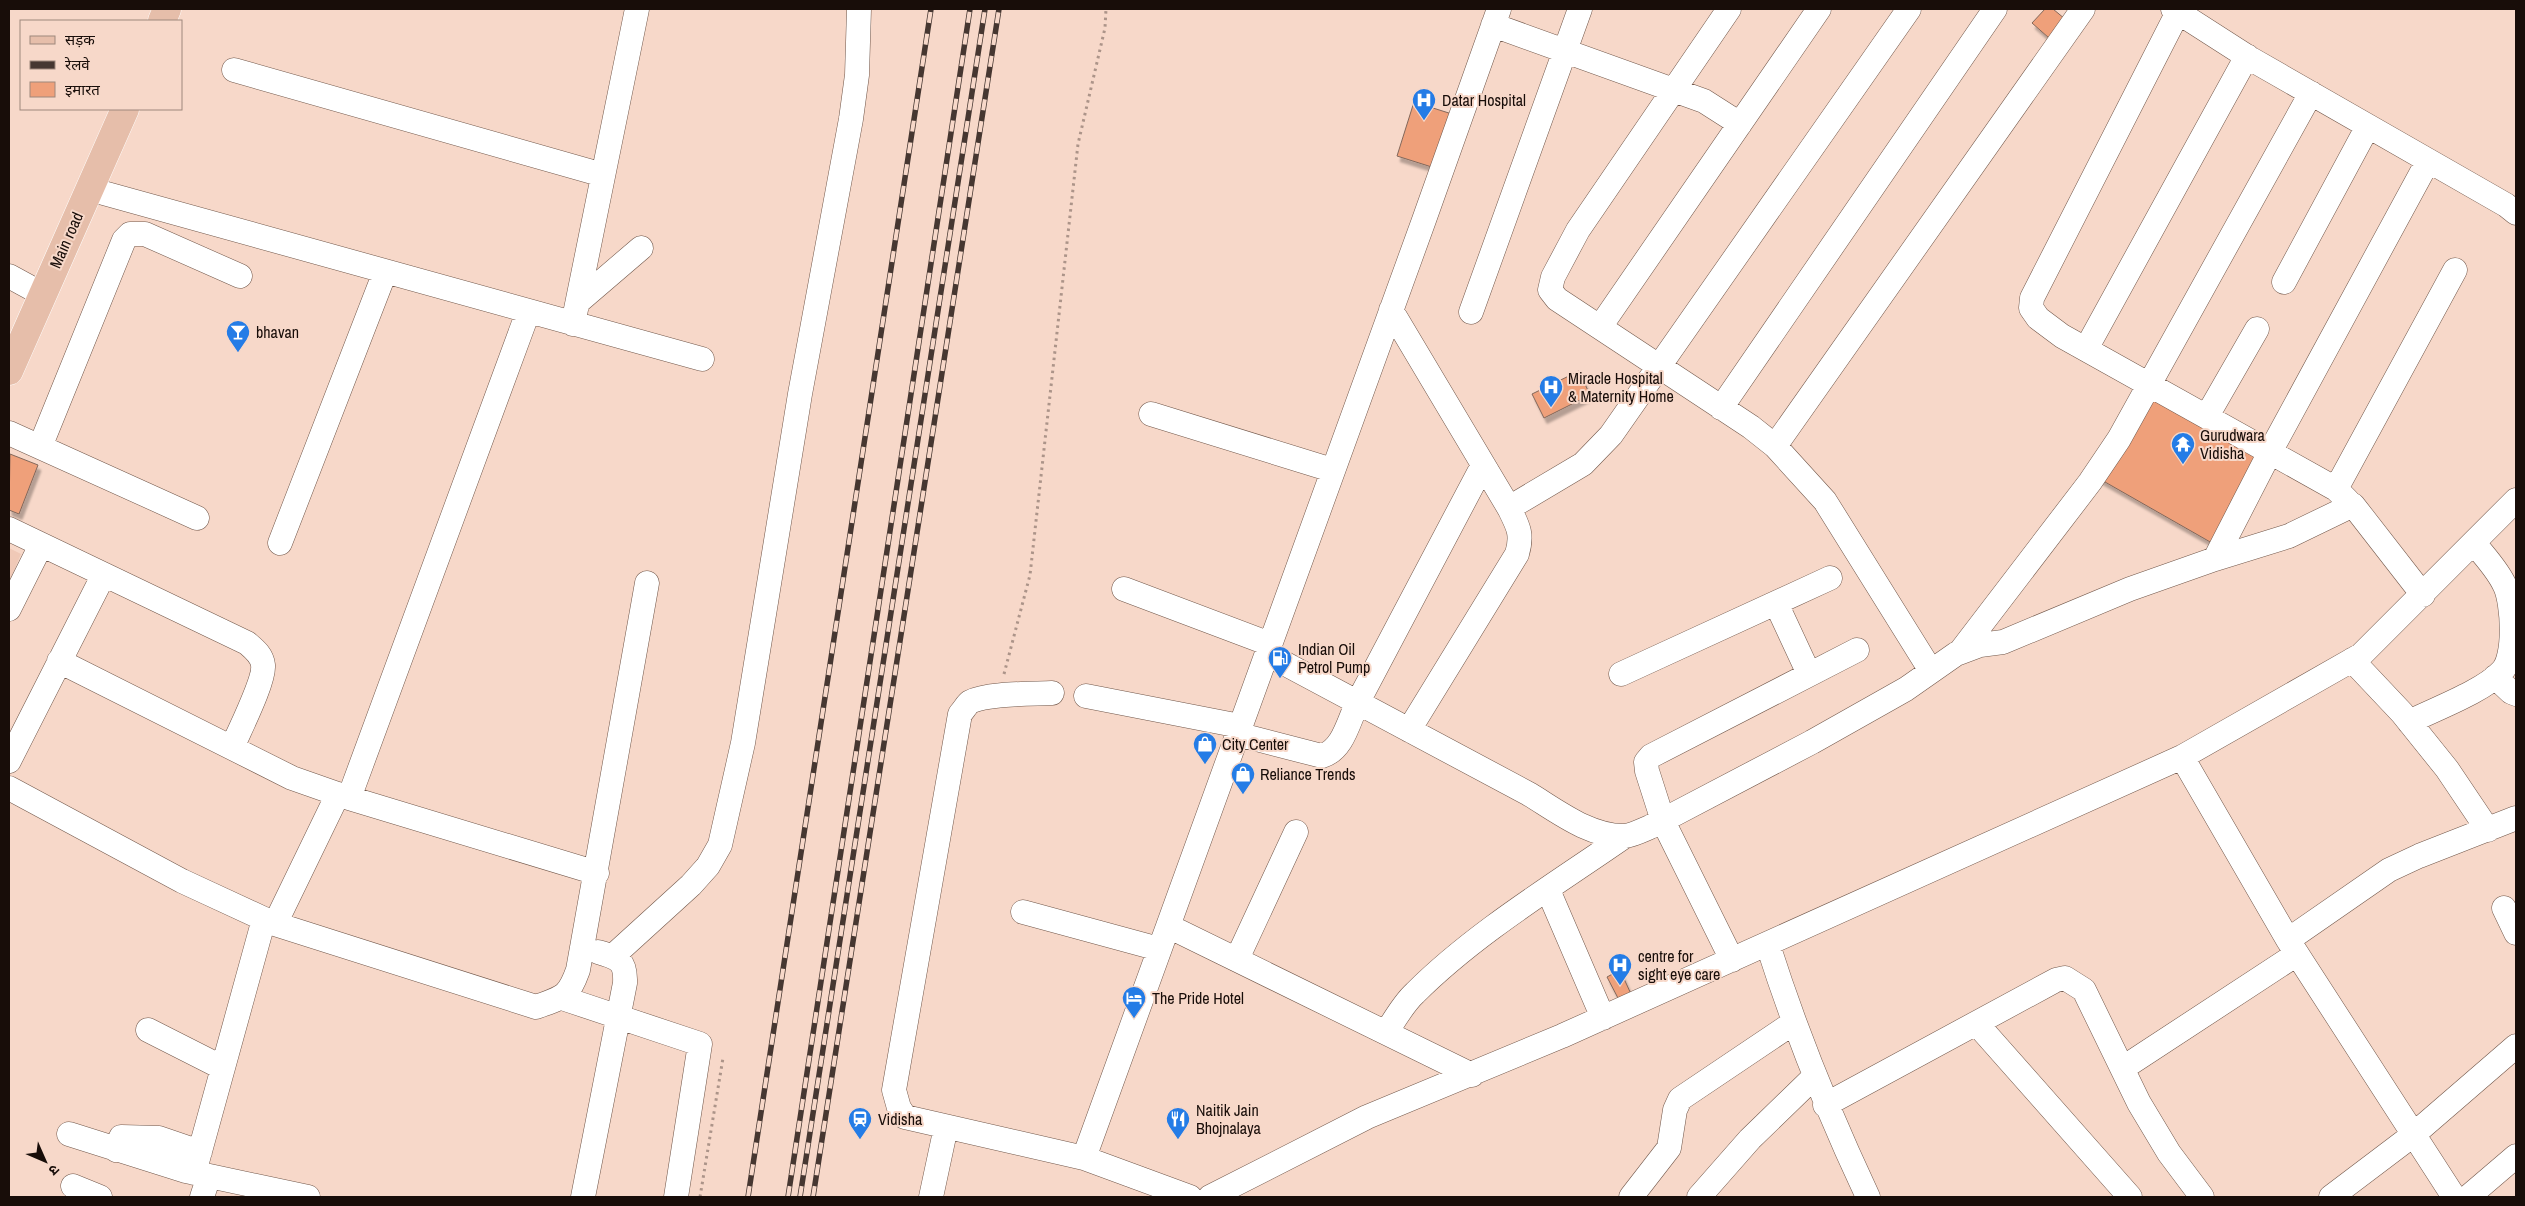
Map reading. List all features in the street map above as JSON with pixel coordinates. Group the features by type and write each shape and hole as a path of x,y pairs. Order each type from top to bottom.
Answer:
{"main road":[{"name":"Main road","path":"9,371 14,344 42,294 125,110"}],"street":[{"path":"576,313 637,9"},
{"path":"613,956 690,885 708,866 720,845 742,743 801,385 851,119 857,75 860,9"},
{"path":"1471,312 1580,9"},
{"path":"1729,9 1578,230 1554,277 1550,290 1556,299 1751,427 1775,446 1825,501 1931,671"},
{"path":"1600,327 1819,9"},
{"path":"1509,508 1583,464 1611,435 1909,9"},
{"path":"1721,408 1995,9"},
{"path":"1775,446 2083,9"},
{"path":"2423,595 2353,505 2336,489 2086,349 2038,318 2031,308 2032,298 2180,11 2247,56 2516,213"},
{"path":"1084,1158 1496,17 1565,50 1711,104 1740,124"},
{"path":"2086,349 2247,56"},
{"path":"234,70 603,176"},
{"path":"1960,652 2090,482 2118,439 2311,93"},
{"path":"2284,282 2368,126"},
{"path":"2215,559 2270,452 2428,161"},
{"path":"89,189 528,312 576,313 702,359"},
{"path":"40,447 124,240 130,234 144,234 240,276"},
{"path":"576,313 641,248"},
{"path":"2336,489 2455,270"},
{"path":"280,543 385,272"},
{"path":"9,276 42,294"},
{"path":"1391,310 1509,508 1521,540 1517,554 1409,730"},
{"path":"201,1175 223,1068 270,921 343,796 528,312"},
{"path":"2207,416 2257,329"},
{"path":"1151,414 1332,470"},
{"path":"9,433 197,518"},
{"path":"1086,696 1239,730 1322,756 1332,753 1338,746 1357,702 1484,465"},
{"path":"1210,1197 1367,1116 1472,1075 1732,960 1768,946 2182,757 2361,655 2516,500"},
{"path":"1386,1032 1414,993 1496,926 1626,836 1663,821 1812,742 1906,689 1960,652 1980,645 2003,642 2130,589 2215,559 2289,536 2353,505"},
{"path":"9,529 103,576 247,643 258,653 263,665 261,680 232,748"},
{"path":"2409,722 2489,682 2504,670 2511,652 2510,597 2498,573 2474,543"},
{"path":"9,609 41,545"},
{"path":"9,762 103,576"},
{"path":"1621,674 1830,578"},
{"path":"9,788 182,881 270,921 518,1003 536,1007 562,998 571,989 578,970 597,873 647,583"},
{"path":"1124,589 1268,649 1357,702 1570,819 1600,832 1626,836"},
{"path":"1776,603 1809,674"},
{"path":"1732,960 1663,821 1647,771 1646,762 1651,756 1857,650"},
{"path":"2352,660 2409,722 2447,769 2488,830"},
{"path":"59,661 292,778 343,796 597,873"},
{"path":"2495,677 2511,692 2516,694"},
{"path":"1052,693 1001,696 970,702 960,714 894,1090 899,1108 905,1117 1084,1158 1184,1196"},
{"path":"2182,757 2292,947 2454,1197"},
{"path":"2123,1068 2292,947 2389,870 2419,856 2516,818"},
{"path":"1237,959 1296,832"},
{"path":"1548,890 1603,1018"},
{"path":"2504,908 2516,933"},
{"path":"1023,912 1158,949"},
{"path":"1168,926 1472,1075"},
{"path":"1768,946 1793,1023 1825,1105 1868,1197"},
{"path":"582,948 613,956 621,962 625,970 618,1017 583,1197"},
{"path":"1825,1105 2056,980 2065,978 2084,990 2139,1103 2169,1153 2202,1197"},
{"path":"562,998 700,1044 676,1197"},
{"path":"1631,1197 1669,1148 1675,1110 1680,1099 1793,1023"},
{"path":"1977,1024 2130,1197"},
{"path":"148,1030 223,1068"},
{"path":"2331,1197 2413,1135 2516,1046"},
{"path":"1700,1197 1750,1139 1814,1077"},
{"path":"930,1197 946,1127"},
{"path":"70,1134 116,1150 121,1138 159,1138 201,1175 260,1192 308,1197"},
{"path":"2468,1197 2516,1156"},
{"path":"73,1186 100,1197"}],"path":[{"path":"1001,696 1006,663 1030,575 1078,144 1105,28 1106,9"},
{"path":"700,1197 723,1058"}],"shaded area":[{"path":"9,548 21,554 9,582"}],"building":[{"path":"2045,9 2053,9 2065,19 2049,38 2032,23"},
{"path":"1414,102 1452,114 1435,168 1397,156"},
{"path":"1579,371 1590,395 1544,418 1532,394"},
{"name":"Gurudwara Vidisha","path":"2151,389 2268,453 2219,547 2098,478"},
{"path":"10,454 38,465 19,514 9,510"},
{"path":"1620,970 1631,994 1619,1000 1607,977"}],"railway":[{"path":"748,1197 931,9"},
{"path":"788,1197 970,9"},
{"path":"800,1197 985,9"},
{"path":"813,1197 999,9"}],"place":[{"name":"Datar Hospital","path":"1424,121"},
{"name":"bhavan","path":"238,353"},
{"name":"Miracle Hospital & Maternity Home","path":"1551,408"},
{"name":"Gurudwara Vidisha","path":"2183,465"},
{"name":"Indian Oil Petrol Pump","path":"1280,679"},
{"name":"City Center","path":"1205,765"},
{"name":"Reliance Trends","path":"1243,795"},
{"name":"centre for sight eye care","path":"1620,986"},
{"name":"The Pride Hotel","path":"1134,1019"},
{"name":"Vidisha","path":"860,1140"},
{"name":"Naitik Jain Bhojnalaya","path":"1178,1140"}]}
